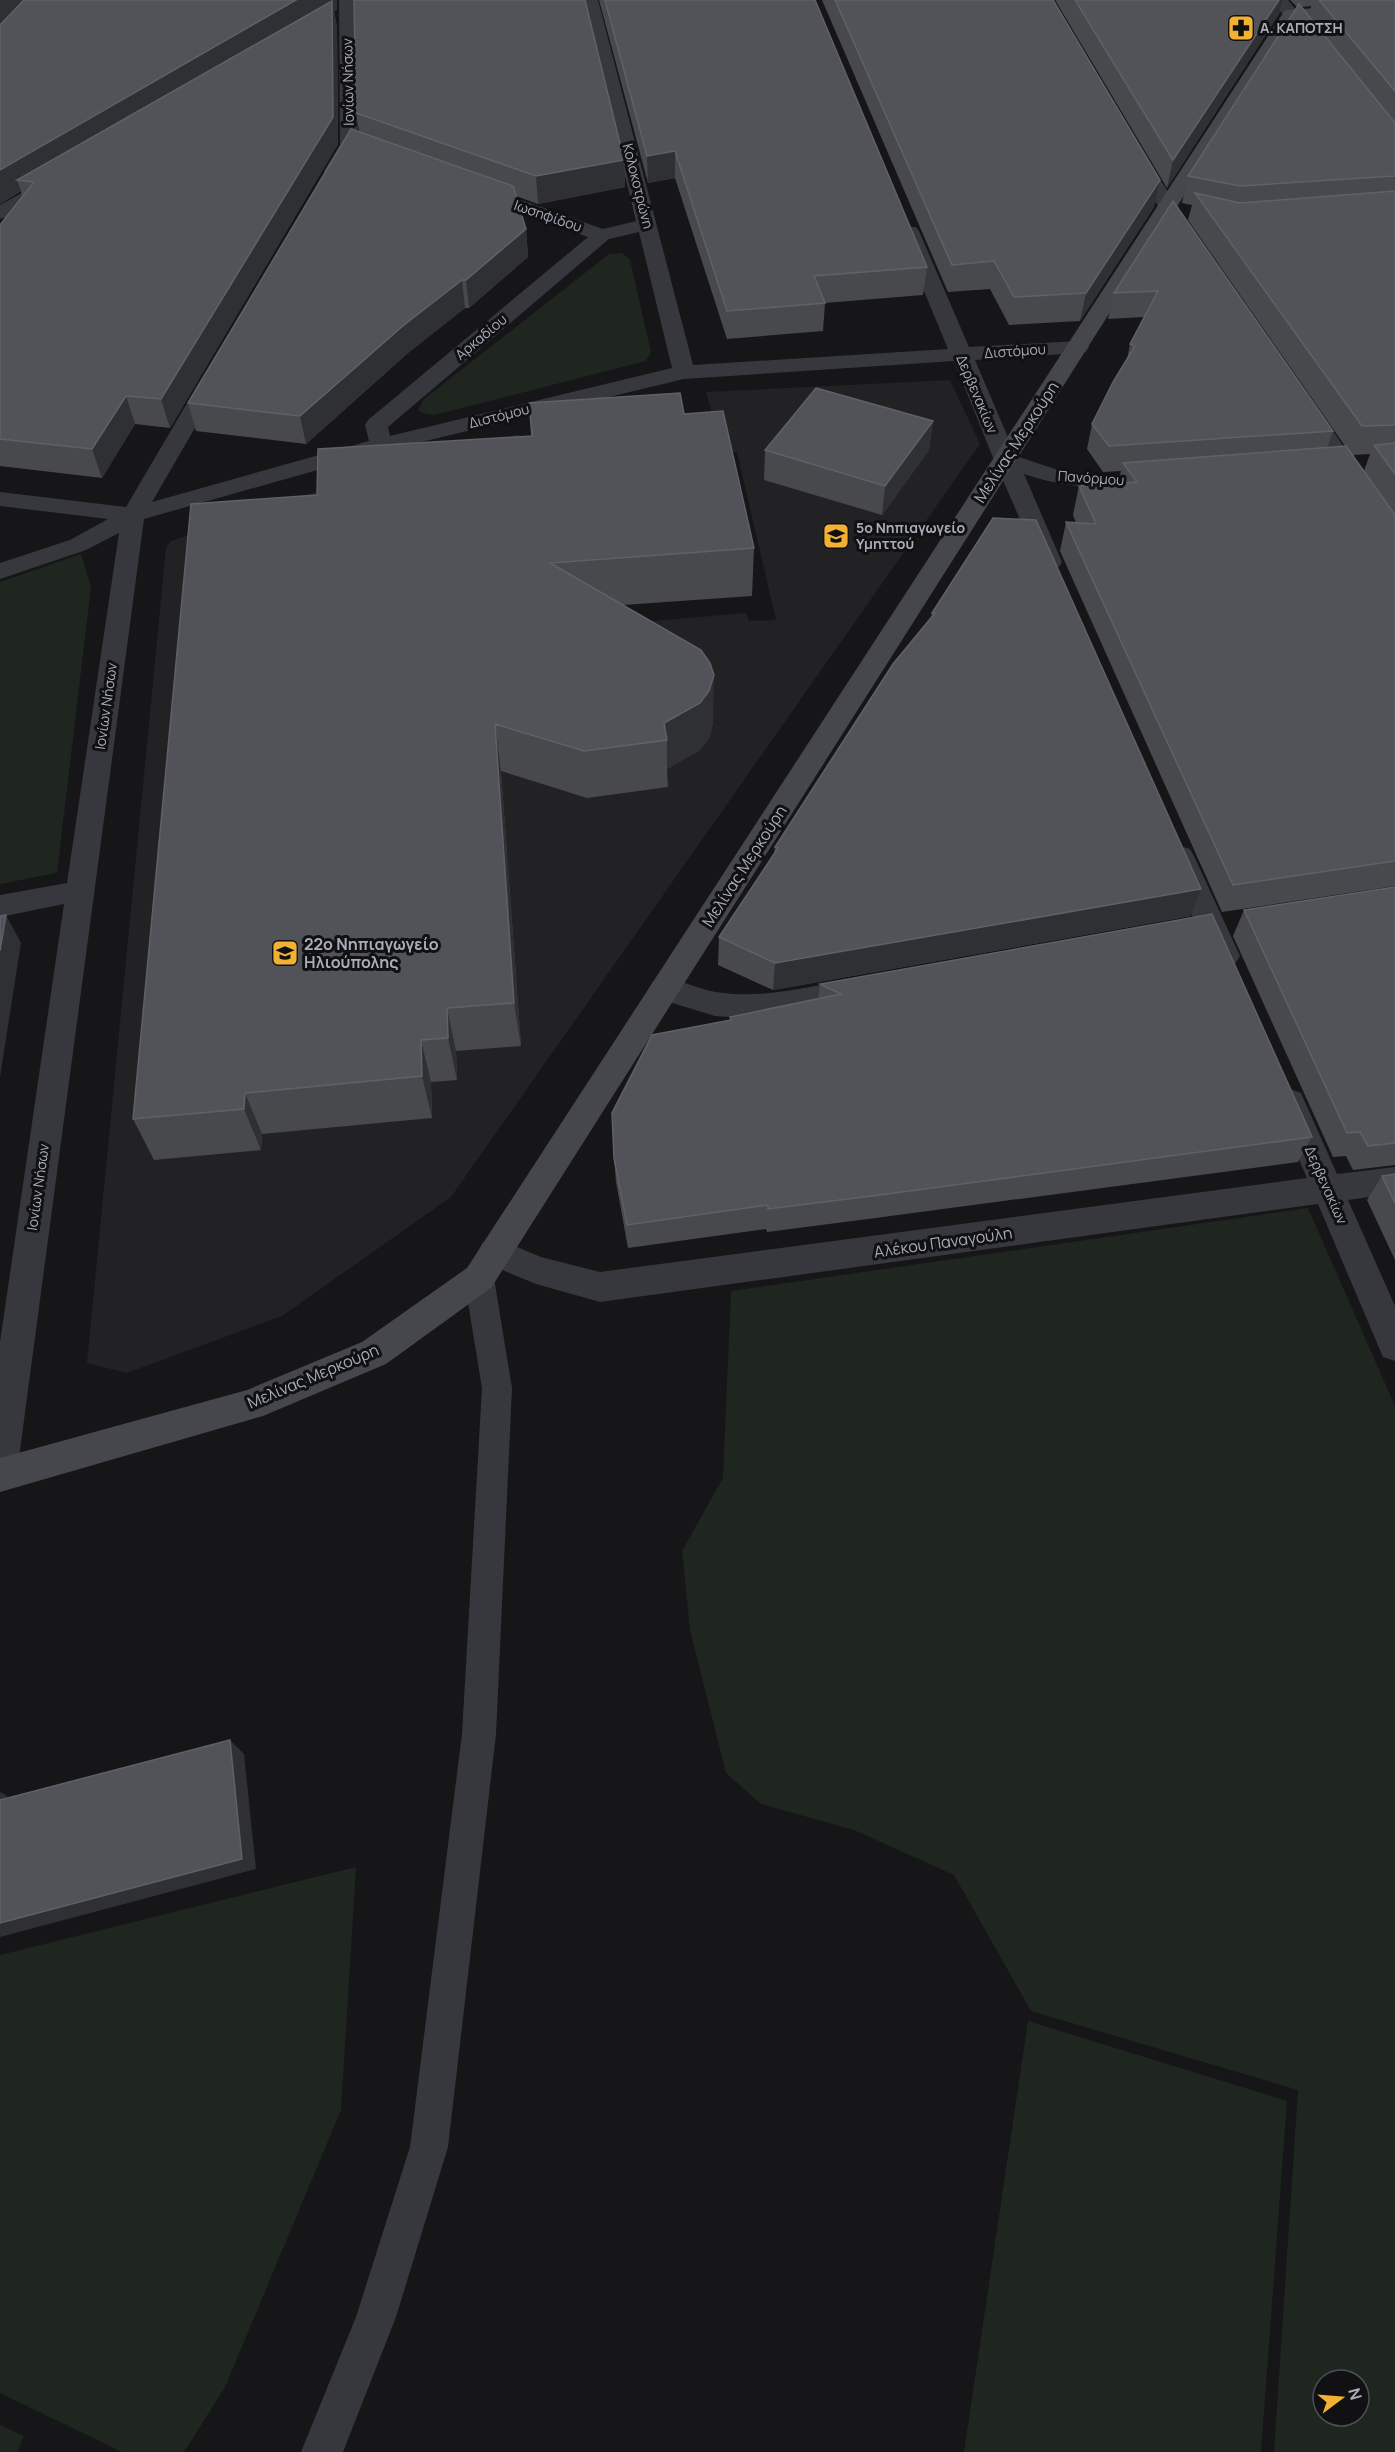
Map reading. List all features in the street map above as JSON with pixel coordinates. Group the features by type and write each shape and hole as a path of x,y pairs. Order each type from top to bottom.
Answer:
{"street":[{"name":"Κολοκοτρώνη","path":"590,0 684,372"},
{"path":"1285,7 1395,8"},
{"path":"1285,7 1328,61"},
{"name":"Μελίνας Μερκούρη","path":"0,1475 250,1405 374,1353 487,1265 1167,208 1285,7"},
{"name":"Ιονίων Νήσων","path":"319,197 360,149 348,13"},
{"path":"1126,139 1167,208 1200,255"},
{"path":"0,213 72,171"},
{"name":"Ιωσηφίδου","path":"459,184 602,235 648,224"},
{"path":"1167,208 1199,215"},
{"name":"Δερβενακίων","path":"903,215 1062,590"},
{"name":"Αρκαδίου","path":"381,445 376,425 602,235"},
{"name":"Διστόμου","path":"0,499 133,515 381,445 684,372 1078,347"},
{"name":"Ιονίων Νήσων","path":"0,1465 133,515 229,351"},
{"path":"1292,389 1355,464 1395,540"},
{"name":"Πανόρμου","path":"1005,460 1055,477 1112,482 1182,477"},
{"path":"1322,467 1355,464"},
{"path":"0,571 78,545 133,515"},
{"path":"1168,828 1235,979"},
{"path":"0,906 79,891"},
{"path":"664,989 716,1004 759,1007 886,984"},
{"name":"Δερβενακίων","path":"1277,1074 1395,1346"},
{"name":"Αλέκου Παναγούλη","path":"487,1265 536,1270 600,1287 1395,1180"}],"lane":[{"path":"322,2452 376,2317 429,2146 479,1734 497,1388 487,1265"}],"shaded area":[{"path":"622,253 630,260 651,352 646,361 435,415 418,410 424,399 609,254"},
{"path":"950,380 980,444 451,1197 282,1316 127,1373 87,1363 166,548 171,541 395,465 519,434 543,623 653,628 652,621 746,613 749,621 776,620 737,452 723,453 706,392"},
{"path":"81,554 91,587 57,873 0,884 0,582"},
{"path":"1308,1208 1395,1406 1395,2452 1274,2452 1298,2090 1031,2011 954,1875 854,1830 761,1804 726,1773 690,1630 682,1551 723,1478 731,1291"},
{"path":"356,1867 341,2110 225,2387 184,2452 122,2452 0,2393 0,1955"},
{"path":"1028,2021 1287,2101 1261,2452 964,2452"},
{"path":"0,2425 24,2436 17,2452 0,2452"}],"building":[{"path":"24,0 296,0 0,170 0,25"},
{"path":"354,0 585,0 624,160 536,176 356,113"},
{"path":"605,0 815,0 927,267 814,276 825,303 727,311 675,151 647,156"},
{"path":"835,0 1053,0 1160,180 1086,293 1014,297 994,261 952,265"},
{"path":"1075,0 1279,0 1173,160"},
{"path":"1319,0 1395,0 1395,91"},
{"path":"332,1 333,117 161,399 126,396 92,449 0,439 0,225 34,182 17,180"},
{"path":"1299,4 1395,123 1395,176 1240,186 1188,176"},
{"path":"351,129 513,186 526,229 466,280 462,280 404,325 300,416 188,403"},
{"path":"1395,191 1395,425 1362,426 1195,193 1240,203"},
{"path":"1173,201 1333,431 1109,446 1092,424 1113,382 1135,346 1130,344 1158,291 1114,293"},
{"path":"816,388 933,421 885,486 765,450"},
{"path":"680,393 684,414 723,411 754,548 550,563 701,650 710,663 714,675 709,691 700,703 664,723 667,740 584,751 495,724 514,1003 447,1008 448,1038 421,1040 422,1076 245,1093 244,1109 133,1119 191,504 317,495 318,449 532,436 529,403"},
{"path":"1395,443 1395,474 1374,445"},
{"path":"1346,446 1395,515 1395,861 1233,885 1066,522 1096,524 1079,486 1137,482 1123,463"},
{"path":"993,518 1036,520 1201,889 775,963 719,937 778,848 775,847 893,664 935,613 932,613"},
{"path":"1395,887 1395,1143 1368,1146 1360,1132 1347,1133 1244,910"},
{"path":"1212,914 1312,1137 872,1196 768,1209 768,1205 627,1225 614,1158 612,1113 652,1035 731,1020 730,1017 841,994 820,984"},
{"path":"6,915 0,951 0,916"},
{"path":"1395,1174 1395,1203 1382,1176"},
{"path":"230,1740 242,1859 0,1923 0,1800"}],"place":[{"name":"Α. ΚΑΠΟΤΣΗ","path":"1241,28"},
{"name":"5ο Νηπιαγωγείο Υμηττού","path":"836,536"},
{"name":"22ο Νηπιαγωγείο Ηλιούπολης","path":"285,953"}]}
